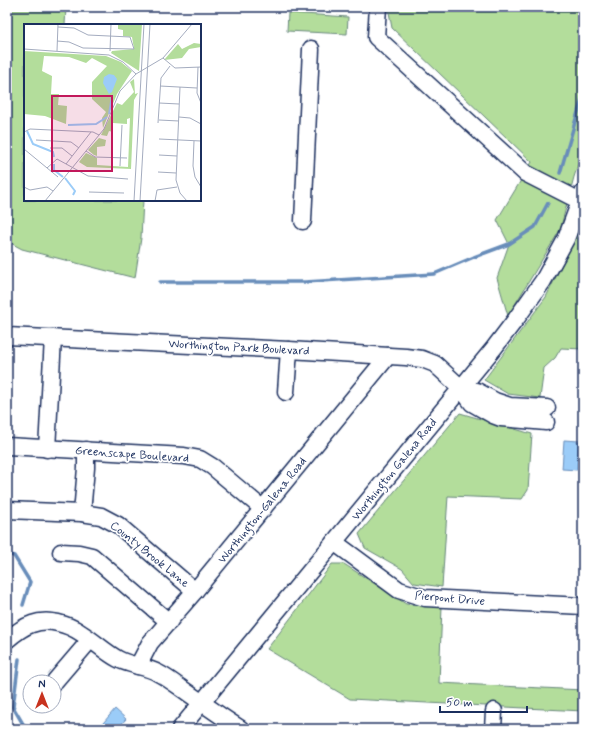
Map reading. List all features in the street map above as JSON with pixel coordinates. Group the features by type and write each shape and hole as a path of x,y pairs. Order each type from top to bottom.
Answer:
{"street":[{"path":"378,7 376,37 525,174 582,197"},
{"path":"303,222 311,49"},
{"name":"Worthington Galena Road","path":"180,729 516,319 543,281 566,239 582,197"},
{"name":"Worthington Park Boulevard","path":"7,336 289,350 422,359 435,364 461,388 472,403 497,417 510,420 546,415"},
{"path":"47,449 53,338"},
{"path":"286,392 289,350"},
{"name":"Worthington-Galena Road","path":"138,666 150,643 263,509 388,356"},
{"name":"Greenscape Boulevard","path":"7,446 184,456 200,459 213,467 263,509"},
{"path":"82,513 86,450"},
{"name":"County Brook Lane","path":"7,510 82,513 101,516 118,525 195,591"},
{"name":"Pierpont Drive","path":"334,542 399,590 425,598 583,606"},
{"path":"61,552 79,553 92,556 168,622"},
{"path":"7,640 32,624 52,622 70,627 81,632 119,660 158,672 224,719 241,729"},
{"path":"61,674 90,640"},
{"path":"493,729 494,711"}],"green space":[{"path":"7,7 66,7 65,24 24,24 24,201 143,201 141,238 135,278 22,249 7,241"},
{"path":"388,7 583,7 583,150 560,230 508,316 497,278 509,244 497,220 532,162 392,28"},
{"path":"288,13 348,17 347,34 287,31"},
{"path":"583,222 583,349 561,348 555,358 544,368 540,398 508,394 484,380 546,297"},
{"path":"460,413 532,434 528,490 522,499 448,496 442,587 414,583 402,569 365,548 359,534"},
{"path":"332,564 344,564 406,604 442,607 439,683 583,690 583,711 350,699 267,649"}],"water":[{"path":"564,440 579,441 577,470 562,469"},
{"path":"115,709 126,719 117,729 98,729"}],"waterway":[{"path":"560,173 583,95"},
{"path":"160,282 305,282 434,274 509,244 535,227 548,203"},
{"path":"7,554 14,556 30,582 23,605"},
{"path":"19,659 13,707 26,729"}]}
